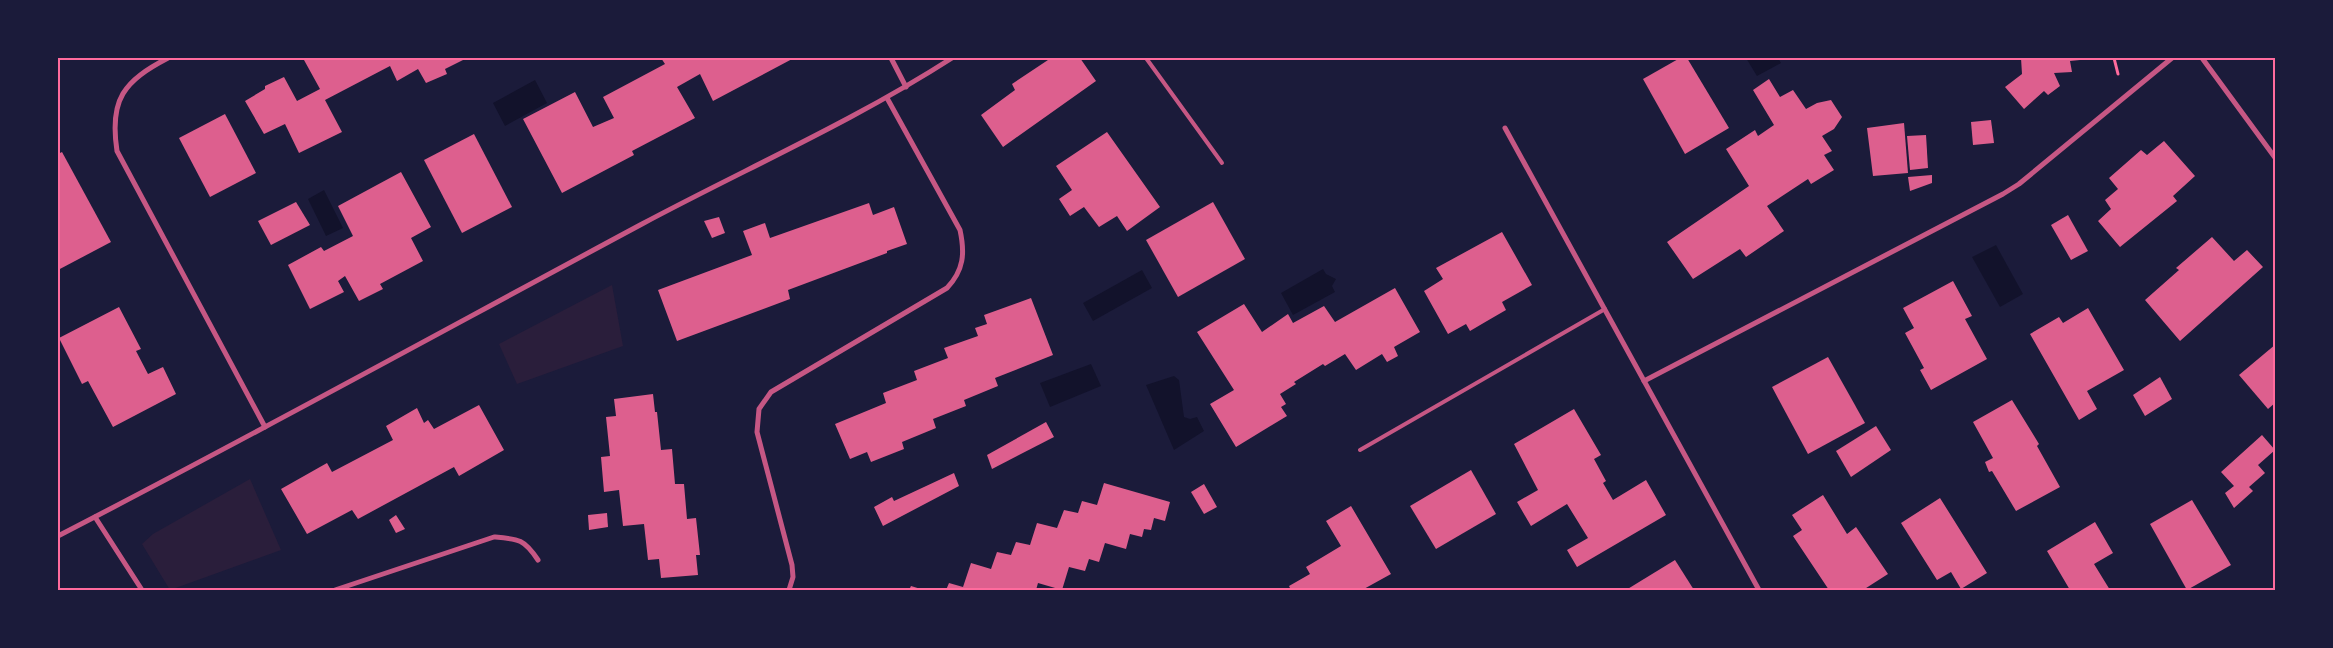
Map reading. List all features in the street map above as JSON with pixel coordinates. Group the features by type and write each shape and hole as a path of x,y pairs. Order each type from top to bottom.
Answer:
{"street":[{"path":"168,58 141,72 128,85 117,108 114,131 118,151 265,427"},
{"path":"891,58 906,87"},
{"path":"58,536 720,182 887,98 952,58"},
{"path":"1644,381 2003,194 2018,184 2172,58"},
{"path":"2202,58 2276,159"},
{"path":"789,590 793,577 792,565 757,432 759,409 771,392 948,288 956,278 963,262 963,245 960,230 887,98"},
{"path":"1505,128 1759,590"},
{"path":"95,517 142,590"},
{"path":"335,590 494,537 515,538 528,544 538,560"}],"lane":[{"path":"1146,58 1222,162"},
{"path":"1360,450 1604,309"}],"shaded area":[{"path":"1746,58 1778,58 1781,63 1757,76"},
{"path":"535,80 547,103 505,126 493,103"},
{"path":"324,190 343,228 326,236 308,199"},
{"path":"1996,245 2023,294 2000,307 1972,257"},
{"path":"1323,269 1326,274 1336,279 1332,286 1335,292 1293,315 1281,293"},
{"path":"1142,270 1152,288 1093,321 1083,303"},
{"path":"612,285 623,346 517,384 499,344"},
{"path":"1091,364 1101,386 1050,407 1040,383"},
{"path":"1174,376 1179,380 1184,417 1190,419 1197,417 1204,431 1174,450 1146,385"},
{"path":"250,479 281,550 170,590 142,544 153,534"}],"building":[{"path":"310,58 467,58 445,69 447,74 426,83 418,69 397,81 390,66 325,100 342,132 299,153 285,124 264,134 245,101 265,89 265,86 284,77 297,101 320,89 304,60"},
{"path":"661,58 794,58 713,101 700,74 677,87 695,118 632,151 634,155 562,193 523,119 575,92 593,127 614,118 603,97 665,64"},
{"path":"1051,58 1080,58 1096,81 1003,147 981,115 1015,90 1012,84"},
{"path":"1680,58 1687,58 1729,128 1685,154 1643,79"},
{"path":"2021,58 2080,58 2080,60 2070,61 2072,72 2054,73 2060,86 2048,95 2044,91 2024,109 2005,87 2022,74"},
{"path":"1769,79 1780,97 1793,90 1806,109 1817,103 1831,100 1842,117 1834,129 1822,136 1832,151 1824,155 1834,170 1811,184 1808,179 1767,206 1784,231 1746,257 1740,249 1693,279 1667,242 1749,186 1726,149 1755,130 1758,136 1774,125 1753,90"},
{"path":"225,114 256,173 210,197 179,138"},
{"path":"1991,120 1994,143 1973,145 1971,122"},
{"path":"1904,123 1908,173 1873,176 1867,128"},
{"path":"1107,132 1160,207 1127,231 1117,216 1099,227 1084,207 1070,216 1059,199 1072,190 1056,166"},
{"path":"474,134 512,207 462,233 424,160"},
{"path":"1926,135 1928,168 1910,170 1907,136"},
{"path":"2164,141 2195,176 2173,196 2177,201 2120,247 2098,221 2111,209 2105,200 2118,189 2109,178 2141,150 2147,155"},
{"path":"62,152 111,242 58,270 58,154"},
{"path":"401,172 431,227 411,238 423,261 380,284 383,289 359,301 345,276 338,281 344,292 310,309 288,265 321,247 324,251 353,236 338,206"},
{"path":"1932,175 1932,183 1910,191 1908,177"},
{"path":"296,202 310,225 271,245 258,221"},
{"path":"1213,202 1245,259 1178,297 1146,240"},
{"path":"869,203 873,215 894,207 907,244 788,290 790,299 677,341 658,290 752,255 743,231 765,223 770,238"},
{"path":"2068,215 2088,251 2071,260 2051,225"},
{"path":"719,217 725,233 712,238 704,221"},
{"path":"1502,232 1532,285 1502,302 1506,310 1470,331 1466,324 1448,334 1424,291 1443,279 1436,268"},
{"path":"2212,237 2234,261 2247,250 2263,267 2180,341 2145,300 2179,270 2176,268"},
{"path":"1953,281 1972,316 1965,319 1987,359 1931,390 1920,370 1924,368 1905,333 1914,328 1903,308"},
{"path":"1395,288 1420,332 1394,347 1398,356 1387,362 1382,354 1356,370 1345,354 1325,366 1323,364 1294,382 1296,384 1280,394 1286,404 1281,407 1287,416 1236,447 1210,404 1234,390 1197,332 1244,304 1262,332 1288,314 1293,323 1324,306 1335,322"},
{"path":"1031,298 1053,355 995,378 998,386 964,400 966,406 933,419 936,428 902,442 904,449 871,462 867,452 850,459 835,424 886,403 883,393 917,380 914,371 948,358 944,348 978,336 975,328 987,324 984,315"},
{"path":"119,307 141,349 136,351 148,374 163,367 176,394 113,427 88,381 82,384 59,338"},
{"path":"2088,308 2124,370 2087,391 2097,409 2079,420 2030,334 2059,317 2063,323"},
{"path":"2276,344 2276,402 2268,409 2239,375"},
{"path":"1828,357 1865,423 1808,454 1772,387"},
{"path":"2160,377 2172,399 2145,416 2133,395"},
{"path":"653,394 661,450 672,449 675,484 684,484 687,519 696,518 700,555 696,555 698,575 661,578 659,559 648,560 644,524 623,526 619,490 604,492 601,457 610,456 606,417 616,416 614,399"},
{"path":"2012,400 2039,444 2037,446 2060,487 2016,511 1992,471 1989,472 1985,462 1993,458 1973,422"},
{"path":"479,405 504,450 459,476 454,467 358,519 352,510 307,534 281,489 327,463 332,472 393,440 386,426 417,408 424,423 428,420 434,429"},
{"path":"1574,409 1601,455 1594,459 1606,481 1603,483 1613,500 1646,480 1666,515 1577,567 1567,550 1588,538 1567,504 1531,526 1517,502 1538,490 1514,444"},
{"path":"1046,422 1054,437 992,469 987,455"},
{"path":"1876,426 1891,450 1851,477 1836,451"},
{"path":"2262,435 2275,450 2258,465 2265,473 2249,487 2253,491 2234,508 2225,493 2234,486 2221,472"},
{"path":"1471,470 1496,514 1436,549 1410,506"},
{"path":"954,473 959,486 883,526 874,507 892,497 894,501"},
{"path":"1104,483 1170,502 1165,521 1154,518 1151,530 1144,529 1142,537 1130,534 1126,549 1105,543 1099,562 1089,559 1085,571 1069,567 1062,590 1038,583 1036,590 946,590 949,583 963,587 971,563 991,569 997,552 1011,555 1016,542 1030,545 1037,523 1057,528 1064,510 1078,513 1082,501 1097,505"},
{"path":"1204,484 1217,507 1204,514 1191,492"},
{"path":"1823,495 1847,534 1856,527 1888,574 1863,590 1829,590 1793,536 1802,530 1792,515"},
{"path":"1940,498 1987,573 1961,589 1951,572 1937,580 1901,523"},
{"path":"2192,500 2231,565 2187,590 2150,524"},
{"path":"1351,506 1391,574 1362,590 1291,590 1289,586 1310,574 1306,567 1341,546 1326,521"},
{"path":"607,513 608,527 589,530 588,515"},
{"path":"396,515 405,529 396,533 389,520"},
{"path":"2095,522 2113,553 2094,564 2110,590 2070,590 2047,551"},
{"path":"1675,560 1694,590 1626,590"},
{"path":"911,586 924,590 909,590"}]}
